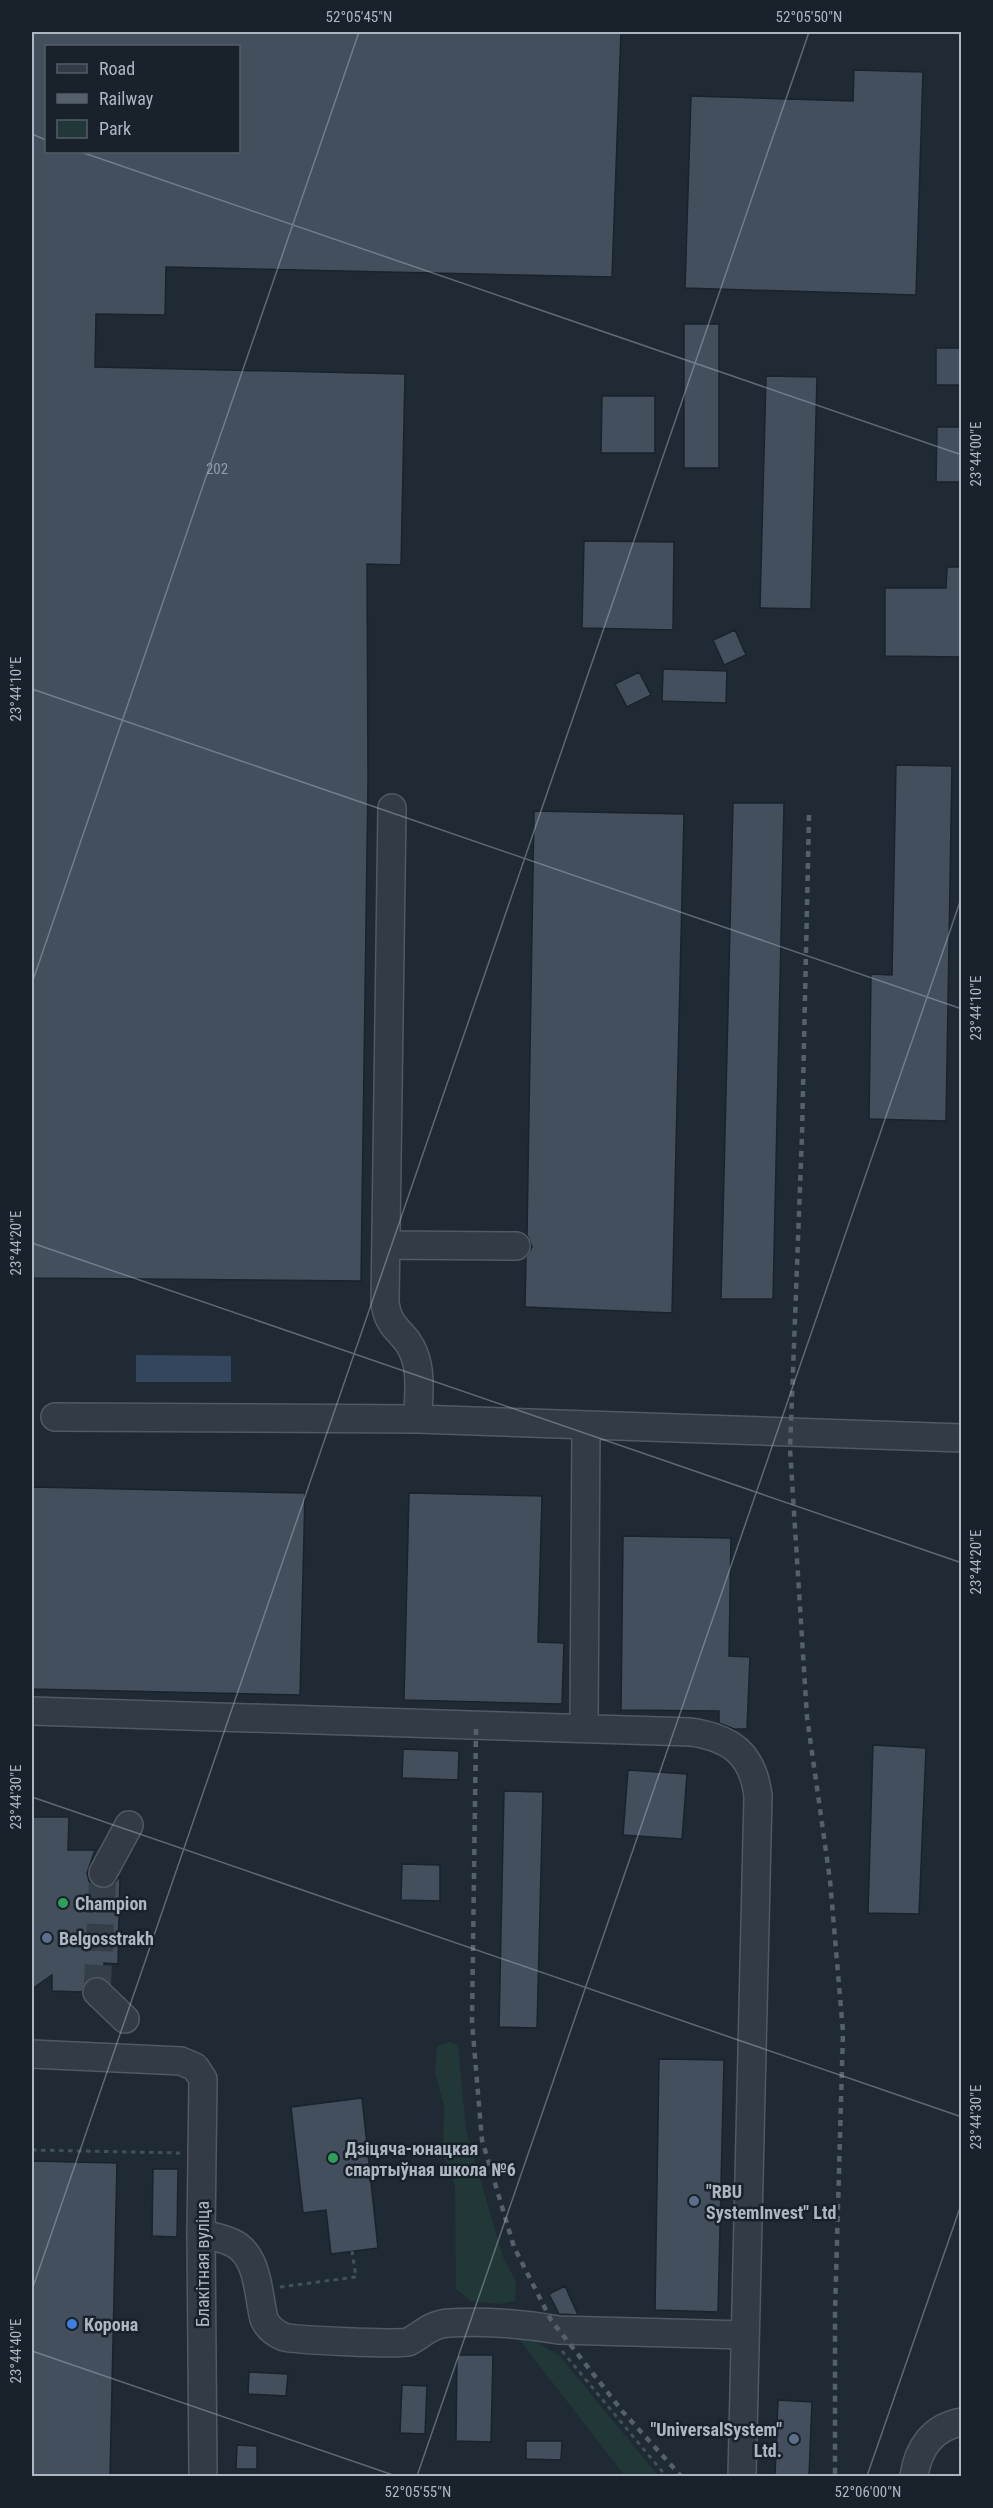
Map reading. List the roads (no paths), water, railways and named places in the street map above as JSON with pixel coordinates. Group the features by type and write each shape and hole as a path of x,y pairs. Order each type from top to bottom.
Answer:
{"street":[{"path":"392,808 386,1312 395,1330 409,1343 414,1353 418,1375 418,1419"},
{"path":"386,1245 516,1246"},
{"path":"55,1417 418,1419 962,1438"},
{"path":"584,1727 586,1425"},
{"path":"32,1711 691,1732 719,1739 743,1756 752,1767 757,1781 758,1796 742,2476"},
{"path":"103,1874 129,1825"},
{"path":"97,1992 125,2019"},
{"name":"Блакітная вуліца","path":"32,2054 181,2061 195,2067 203,2079 201,2234 203,2476"},
{"path":"201,2234 235,2244 249,2258 267,2327 283,2336 303,2339 406,2343 429,2328 448,2323 541,2327 559,2330 745,2335"},
{"path":"914,2476 916,2463 924,2445 937,2430 962,2422"}],"water":[{"path":"136,1355 231,1356 231,1382 136,1382"}],"tunnel":[{"path":"97,1992 103,1873"}],"railway":[{"path":"809,815 802,1135 790,1449 807,1717 830,1880 843,2032 835,2311 835,2476"},
{"path":"476,1729 472,2022 482,2140 514,2247 551,2320 623,2412 681,2476"}],"place":[{"name":"Champion","path":"63,1903"},
{"name":"Belgosstrakh","path":"47,1938"},
{"name":"Дзіцяча-юнацкая спартыўная школа №6","path":"333,2158"},
{"name":"\"RBU SystemInvest\" Ltd","path":"694,2201"},
{"name":"Корона","path":"72,2324"},
{"name":"\"UniversalSystem\" Ltd.","path":"794,2439"}]}
